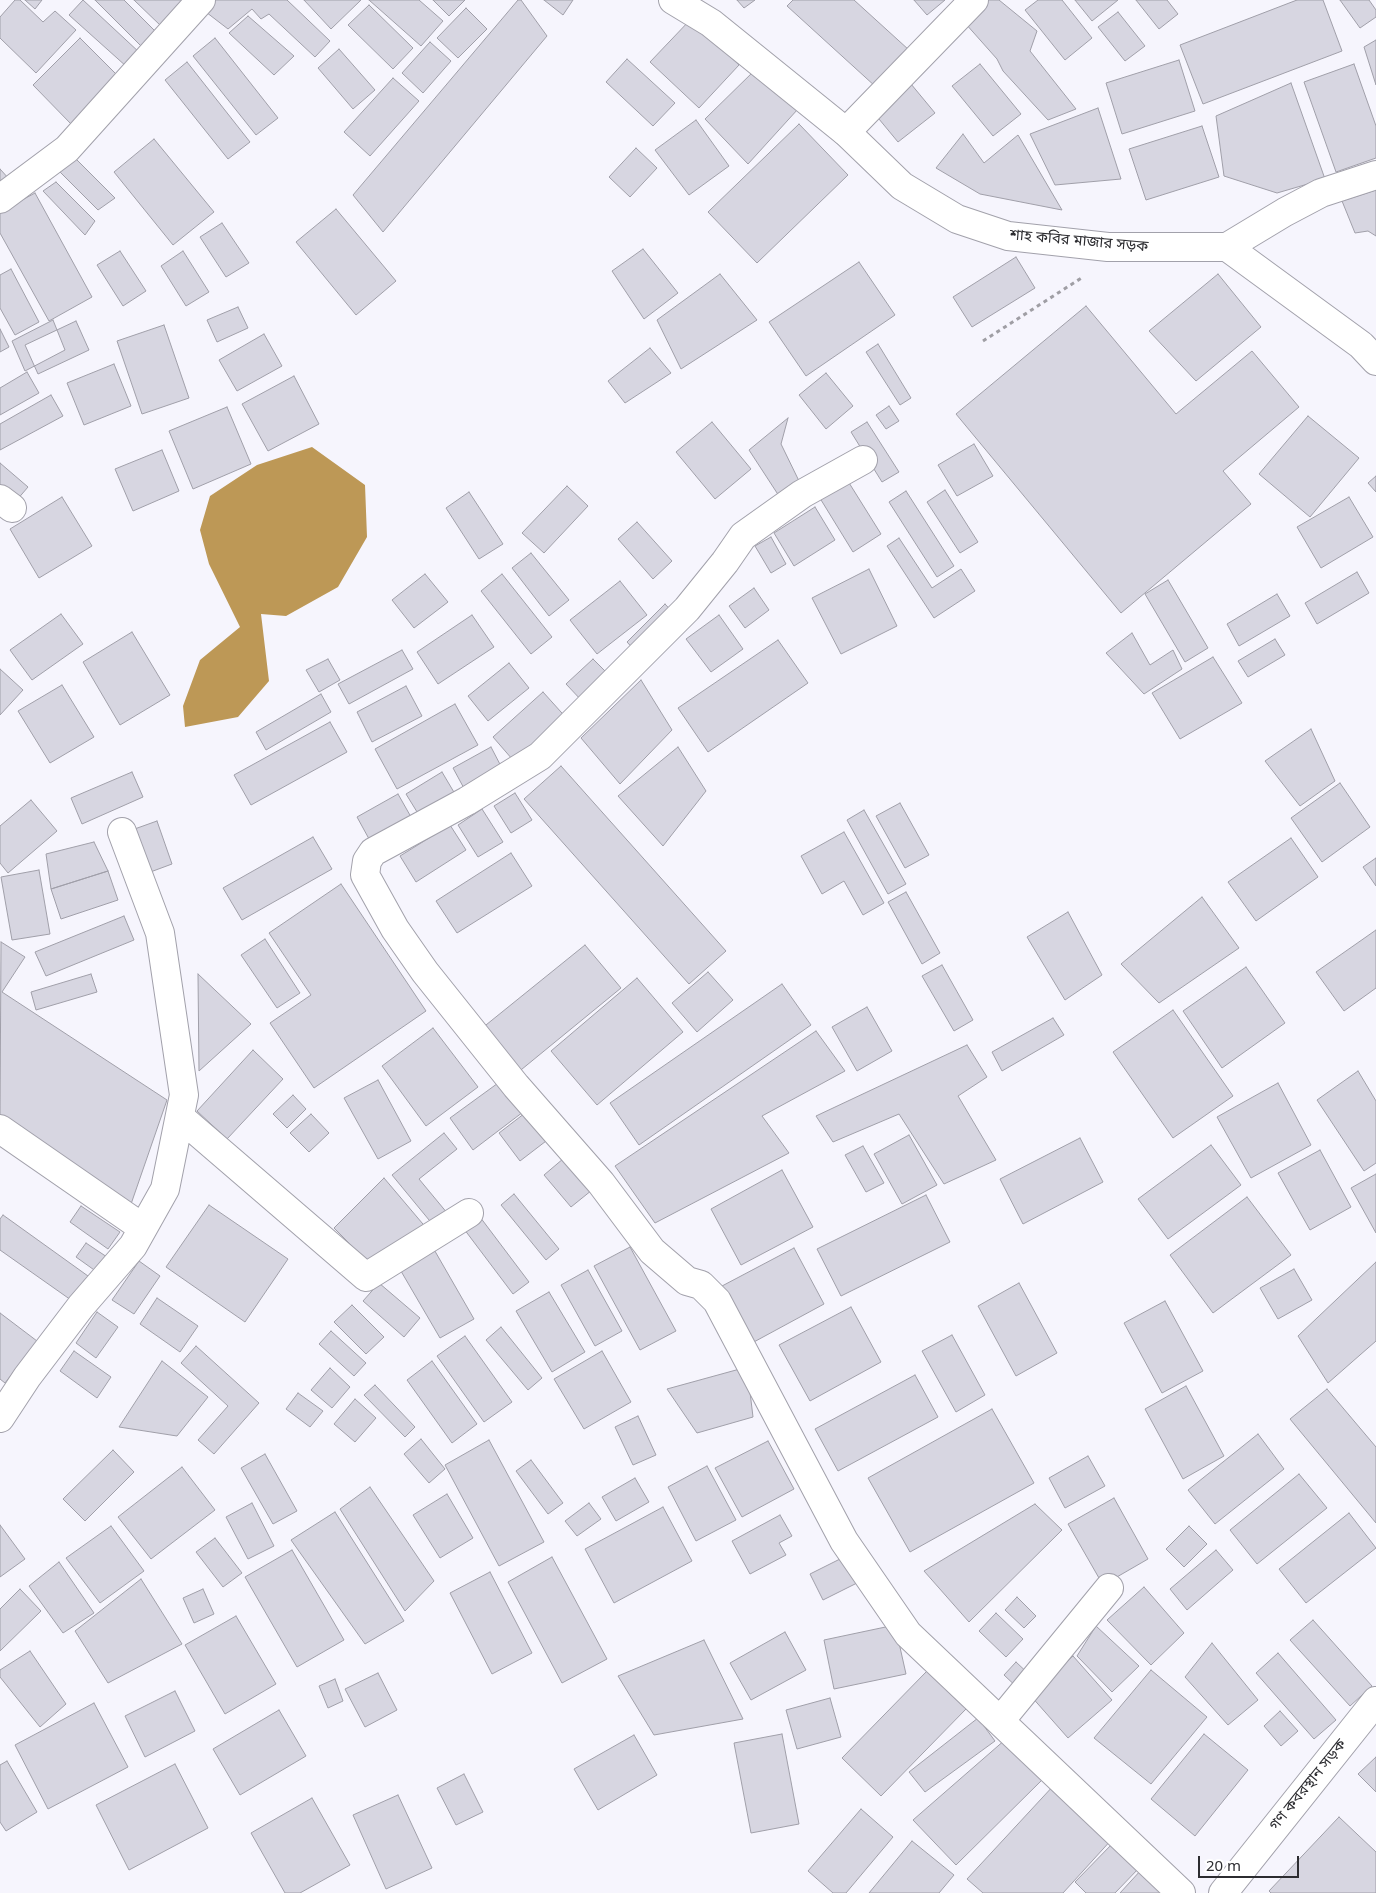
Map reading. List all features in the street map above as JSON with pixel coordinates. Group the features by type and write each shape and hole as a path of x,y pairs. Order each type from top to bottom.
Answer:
{"street":[{"path":"0,199 67,149 201,0"},
{"name":"শাহ কবির মাজার সড়ক","path":"673,0 712,23 846,132 902,186 956,219 1008,236 1128,248 1226,247"},
{"path":"846,132 974,0"},
{"path":"1371,348 1226,247 1321,193 1376,175"},
{"path":"863,460 802,494 743,536 725,562 687,609 540,756 467,802 373,852 367,861 365,875 395,929 426,972 516,1086 601,1183 652,1251 687,1281 701,1285 717,1301 844,1541 908,1634 1181,1893"},
{"path":"0,1418 27,1377 81,1306 133,1246 165,1189 180,1117 184,1095 160,933 122,832"},
{"path":"180,1117 366,1277 469,1212"},
{"path":"0,1129 143,1228"},
{"path":"1000,1721 1109,1588"},
{"name":"গণ কবরস্থান সড়ক","path":"1222,1893 1376,1702"}],"path":[{"path":"983,341 1088,274"}],"shaded area":[{"path":"312,447 365,485 367,537 338,587 286,616 261,614 269,681 238,717 185,727 183,706 200,660 240,627 209,564 200,530 210,496 257,465"}],"building":[{"path":"15,0 20,0 43,22 55,11 76,30 36,73 0,38 0,17"},
{"path":"25,0 42,0 35,9"},
{"path":"83,0 140,53 127,67 69,15"},
{"path":"95,0 124,0 158,34 143,48"},
{"path":"134,0 187,0 161,26"},
{"path":"213,0 287,0 330,41 315,57 269,14 261,19 252,9 228,29 202,9"},
{"path":"304,0 361,0 331,29"},
{"path":"369,0 419,0 443,21 421,46"},
{"path":"433,0 465,0 449,16"},
{"path":"518,0 521,0 547,36 383,232 353,195"},
{"path":"544,0 573,0 563,15"},
{"path":"737,0 755,0 744,8"},
{"path":"793,0 854,0 909,50 876,87 787,6"},
{"path":"914,0 945,0 927,15"},
{"path":"985,0 999,0 1037,31 1030,51 1076,109 1048,120 1003,71 997,59 965,23"},
{"path":"1038,0 1062,0 1092,38 1065,60 1025,10"},
{"path":"1075,0 1118,0 1092,21"},
{"path":"1136,0 1167,0 1178,14 1159,29"},
{"path":"1297,0 1323,0 1342,51 1203,104 1180,45"},
{"path":"1340,0 1369,0 1376,10 1376,17 1360,28"},
{"path":"369,5 413,48 393,69 348,25"},
{"path":"466,8 487,29 458,58 437,38"},
{"path":"1118,12 1145,46 1125,61 1098,27"},
{"path":"248,16 294,56 274,75 229,33"},
{"path":"691,19 739,65 699,108 650,62"},
{"path":"80,38 120,78 72,125 33,85"},
{"path":"215,38 278,118 256,135 193,56"},
{"path":"1376,40 1376,85 1364,47"},
{"path":"430,42 451,61 423,93 402,73"},
{"path":"339,49 375,90 353,109 318,68"},
{"path":"627,59 675,103 653,126 606,82"},
{"path":"1179,60 1195,111 1122,134 1106,83"},
{"path":"187,62 250,142 228,159 165,80"},
{"path":"980,64 1021,114 993,136 952,86"},
{"path":"1354,64 1376,126 1376,158 1336,172 1304,82"},
{"path":"754,71 798,109 748,164 705,119"},
{"path":"393,78 419,101 370,156 344,132"},
{"path":"1291,83 1325,179 1277,193 1224,176 1216,116"},
{"path":"911,84 935,113 898,142 874,113"},
{"path":"1098,108 1121,179 1055,185 1030,134"},
{"path":"696,120 729,166 689,195 655,150"},
{"path":"799,124 848,175 757,263 708,212"},
{"path":"1202,126 1219,177 1146,200 1129,149"},
{"path":"963,134 984,163 1018,135 1062,210 980,194 936,168"},
{"path":"154,139 214,212 173,245 114,172"},
{"path":"636,148 657,168 630,197 609,177"},
{"path":"71,154 115,198 98,210 58,170"},
{"path":"0,169 10,180 0,189"},
{"path":"56,182 95,221 85,235 43,191"},
{"path":"1376,190 1376,236 1368,231 1355,233 1342,201"},
{"path":"35,193 92,297 49,321 0,233 0,212"},
{"path":"336,209 396,281 356,315 296,242"},
{"path":"222,223 249,263 226,277 200,237"},
{"path":"643,249 678,293 644,319 612,271"},
{"path":"120,251 146,291 123,306 97,265"},
{"path":"183,251 209,292 186,306 161,266"},
{"path":"1016,257 1035,288 972,327 953,297"},
{"path":"859,262 895,315 806,376 769,322"},
{"path":"11,269 39,322 15,335 0,308 0,275"},
{"path":"720,274 757,320 681,369 657,320"},
{"path":"1218,274 1261,327 1196,381 1149,331"},
{"path":"1086,306 1176,414 1252,351 1299,407 1223,471 1251,504 1121,613 956,414"},
{"path":"238,307 248,328 217,342 207,320"},
{"path":"53,320 65,350 25,371 12,341"},
{"path":"76,321 89,350 38,374 25,345"},
{"path":"164,325 189,398 142,414 117,341"},
{"path":"0,329 9,347 0,352"},
{"path":"264,334 282,366 237,391 219,360"},
{"path":"878,344 911,398 900,405 866,352"},
{"path":"650,348 671,373 625,403 608,381"},
{"path":"114,364 131,406 84,425 67,383"},
{"path":"27,372 39,393 0,415 0,388"},
{"path":"826,373 853,406 826,429 799,395"},
{"path":"294,376 319,424 268,451 242,404"},
{"path":"51,395 63,416 0,450 0,424"},
{"path":"889,406 899,421 886,429 876,415"},
{"path":"227,407 251,464 193,489 169,431"},
{"path":"1308,416 1359,458 1310,517 1259,474"},
{"path":"788,418 781,444 800,483 779,496 749,450"},
{"path":"712,422 751,469 715,499 676,452"},
{"path":"867,422 899,472 882,482 851,432"},
{"path":"974,444 993,476 957,496 938,465"},
{"path":"162,450 179,491 133,511 115,469"},
{"path":"0,463 28,487 16,501 0,488"},
{"path":"1376,476 1376,492 1368,483"},
{"path":"846,478 881,534 853,552 818,495"},
{"path":"567,486 588,506 544,553 522,533"},
{"path":"945,490 978,542 960,553 927,502"},
{"path":"906,491 954,566 937,577 889,502"},
{"path":"469,492 503,544 479,559 446,508"},
{"path":"62,497 92,546 39,578 10,529"},
{"path":"1349,497 1373,537 1321,568 1297,527"},
{"path":"815,507 835,540 794,566 774,533"},
{"path":"637,522 672,561 653,579 618,539"},
{"path":"771,537 786,564 771,573 755,546"},
{"path":"899,538 932,588 961,569 975,591 934,618 887,546"},
{"path":"531,553 569,600 549,616 512,568"},
{"path":"869,569 897,626 841,654 812,598"},
{"path":"1357,572 1369,593 1317,624 1305,603"},
{"path":"425,574 448,602 414,628 392,600"},
{"path":"502,574 552,637 531,654 481,591"},
{"path":"1168,580 1208,648 1185,662 1145,594"},
{"path":"620,581 647,615 597,654 570,620"},
{"path":"754,588 769,610 745,628 729,606"},
{"path":"1277,594 1290,616 1239,646 1227,624"},
{"path":"665,604 676,616 638,654 627,642"},
{"path":"61,614 83,644 32,680 10,650"},
{"path":"472,615 494,647 438,684 417,652"},
{"path":"719,615 743,649 711,672 686,639"},
{"path":"132,632 170,695 120,725 83,662"},
{"path":"1132,633 1150,665 1173,650 1182,669 1144,694 1106,653"},
{"path":"1275,639 1285,655 1248,677 1238,661"},
{"path":"778,640 808,683 708,752 678,708"},
{"path":"402,650 413,669 349,704 338,684"},
{"path":"1213,657 1242,703 1180,739 1152,693"},
{"path":"328,659 340,680 319,692 306,670"},
{"path":"593,659 610,676 583,702 566,684"},
{"path":"509,663 529,688 488,721 468,696"},
{"path":"0,669 23,690 0,715"},
{"path":"641,680 672,730 620,784 581,738"},
{"path":"62,685 94,737 50,763 18,711"},
{"path":"406,686 422,716 372,742 357,712"},
{"path":"543,692 570,722 519,767 493,737"},
{"path":"321,694 331,712 266,750 256,732"},
{"path":"455,704 478,745 397,789 375,749"},
{"path":"330,722 347,752 251,805 234,775"},
{"path":"1311,729 1335,781 1300,806 1265,761"},
{"path":"491,747 504,772 466,792 453,768"},
{"path":"678,747 706,791 663,846 618,796"},
{"path":"561,766 726,951 689,984 524,799"},
{"path":"132,772 143,797 82,824 71,798"},
{"path":"442,772 458,799 422,820 406,794"},
{"path":"1340,783 1370,827 1322,862 1291,818"},
{"path":"515,793 532,820 511,833 494,806"},
{"path":"398,794 415,824 374,848 357,817"},
{"path":"31,800 57,831 8,873 0,863 0,826"},
{"path":"900,803 929,855 905,868 876,816"},
{"path":"482,809 503,842 478,857 458,825"},
{"path":"864,810 906,884 888,894 847,820"},
{"path":"157,821 172,864 145,874 129,831"},
{"path":"450,825 466,850 416,882 400,856"},
{"path":"844,832 884,903 863,915 844,881 822,894 801,856"},
{"path":"313,837 332,869 242,920 223,888"},
{"path":"1291,838 1318,877 1256,921 1228,882"},
{"path":"94,842 108,871 51,889 46,854"},
{"path":"511,853 532,886 457,933 436,901"},
{"path":"1376,858 1376,886 1363,867"},
{"path":"39,870 50,934 12,940 1,877"},
{"path":"108,871 118,900 61,919 51,889"},
{"path":"341,884 426,1011 314,1088 270,1023 311,995 269,933"},
{"path":"906,892 940,953 922,964 888,902"},
{"path":"1202,897 1239,948 1159,1003 1121,964"},
{"path":"1068,912 1102,975 1065,1000 1027,937"},
{"path":"124,916 134,940 46,976 35,952"},
{"path":"1376,930 1376,988 1344,1011 1316,972"},
{"path":"265,939 300,993 277,1008 241,955"},
{"path":"1,942 25,957 2,992 167,1100 130,1207 0,1116"},
{"path":"585,945 621,988 516,1074 481,1029"},
{"path":"942,965 973,1020 954,1031 922,976"},
{"path":"1246,967 1285,1023 1222,1068 1183,1011"},
{"path":"708,972 733,1000 697,1032 672,1003"},
{"path":"91,974 97,992 36,1010 31,992"},
{"path":"198,974 251,1024 199,1071"},
{"path":"637,978 683,1032 597,1105 551,1051"},
{"path":"782,984 811,1025 639,1145 610,1103"},
{"path":"867,1007 892,1051 857,1071 832,1027"},
{"path":"1173,1010 1233,1096 1173,1138 1113,1052"},
{"path":"1053,1018 1064,1035 1002,1071 992,1052"},
{"path":"433,1028 478,1087 426,1126 382,1066"},
{"path":"816,1031 845,1071 762,1116 789,1153 655,1223 615,1166"},
{"path":"967,1045 987,1077 958,1096 996,1160 944,1184 899,1114 833,1142 816,1116"},
{"path":"253,1050 283,1079 227,1139 197,1111"},
{"path":"1358,1071 1376,1101 1376,1163 1364,1171 1317,1100"},
{"path":"505,1078 527,1109 473,1150 450,1118"},
{"path":"378,1080 411,1141 378,1159 344,1098"},
{"path":"1278,1083 1311,1145 1251,1178 1217,1117"},
{"path":"293,1095 306,1109 287,1128 273,1114"},
{"path":"529,1110 550,1138 520,1161 499,1133"},
{"path":"311,1114 329,1133 309,1152 290,1133"},
{"path":"444,1133 457,1149 419,1179 448,1214 434,1226 392,1175"},
{"path":"909,1135 937,1185 902,1204 874,1154"},
{"path":"1080,1138 1103,1182 1023,1224 1000,1179"},
{"path":"1211,1145 1241,1185 1168,1239 1138,1199"},
{"path":"863,1146 884,1183 866,1192 845,1155"},
{"path":"1320,1150 1351,1207 1310,1230 1278,1173"},
{"path":"570,1153 597,1186 571,1207 544,1175"},
{"path":"782,1170 813,1227 741,1265 711,1209"},
{"path":"1376,1174 1376,1233 1351,1188"},
{"path":"384,1178 428,1230 369,1263 334,1228"},
{"path":"514,1194 559,1249 546,1260 501,1205"},
{"path":"926,1195 950,1242 841,1296 817,1249"},
{"path":"1247,1197 1291,1255 1213,1313 1170,1255"},
{"path":"209,1205 288,1259 245,1322 166,1267"},
{"path":"81,1206 120,1232 108,1249 70,1222"},
{"path":"477,1213 529,1282 513,1294 461,1225"},
{"path":"3,1215 88,1276 71,1300 0,1250 0,1219"},
{"path":"86,1243 107,1257 97,1272 76,1257"},
{"path":"432,1246 474,1319 440,1338 398,1266"},
{"path":"630,1247 676,1331 640,1350 594,1266"},
{"path":"794,1248 824,1304 752,1343 722,1286"},
{"path":"139,1261 160,1276 134,1314 112,1300"},
{"path":"1376,1262 1376,1341 1328,1383 1298,1336"},
{"path":"1294,1269 1312,1300 1278,1319 1260,1288"},
{"path":"588,1270 622,1331 595,1346 561,1285"},
{"path":"379,1283 420,1318 404,1337 363,1301"},
{"path":"1019,1283 1057,1353 1016,1376 978,1306"},
{"path":"549,1292 585,1352 552,1372 516,1311"},
{"path":"157,1298 198,1326 180,1352 140,1324"},
{"path":"1165,1301 1203,1371 1162,1393 1124,1323"},
{"path":"352,1305 384,1337 366,1354 334,1322"},
{"path":"851,1307 881,1362 810,1401 779,1345"},
{"path":"97,1312 118,1327 96,1358 76,1343"},
{"path":"0,1313 37,1341 5,1383 0,1379"},
{"path":"501,1327 542,1378 528,1390 486,1340"},
{"path":"331,1331 366,1363 354,1376 319,1344"},
{"path":"952,1335 985,1395 956,1412 922,1351"},
{"path":"465,1336 512,1402 484,1422 437,1356"},
{"path":"196,1346 259,1403 214,1454 198,1440 228,1406 181,1363"},
{"path":"74,1351 111,1377 97,1398 60,1371"},
{"path":"602,1351 631,1402 584,1429 554,1379"},
{"path":"162,1361 208,1397 177,1436 119,1427"},
{"path":"432,1361 477,1424 452,1443 407,1380"},
{"path":"747,1367 753,1417 697,1433 667,1389"},
{"path":"330,1368 350,1387 332,1408 311,1390"},
{"path":"915,1375 938,1417 838,1471 815,1429"},
{"path":"375,1385 415,1427 405,1437 364,1395"},
{"path":"1186,1386 1224,1456 1183,1479 1145,1409"},
{"path":"1327,1389 1376,1447 1376,1523 1290,1419"},
{"path":"298,1393 323,1411 310,1427 286,1409"},
{"path":"355,1399 376,1418 355,1442 334,1424"},
{"path":"992,1409 1034,1483 910,1552 868,1478"},
{"path":"638,1416 656,1455 633,1465 615,1427"},
{"path":"1258,1434 1284,1469 1215,1524 1188,1490"},
{"path":"421,1439 445,1469 429,1483 404,1454"},
{"path":"489,1440 544,1542 499,1566 445,1465"},
{"path":"768,1441 794,1489 742,1517 715,1468"},
{"path":"113,1450 134,1472 85,1521 63,1499"},
{"path":"265,1454 297,1511 273,1524 241,1468"},
{"path":"1088,1456 1105,1486 1065,1508 1049,1478"},
{"path":"531,1460 563,1503 548,1514 516,1471"},
{"path":"707,1466 736,1520 696,1541 668,1487"},
{"path":"182,1467 215,1510 151,1559 118,1517"},
{"path":"1299,1474 1327,1508 1257,1564 1230,1530"},
{"path":"635,1478 649,1502 616,1521 602,1497"},
{"path":"370,1487 434,1581 405,1611 340,1509"},
{"path":"447,1494 473,1538 440,1558 413,1515"},
{"path":"1114,1498 1148,1559 1103,1585 1068,1524"},
{"path":"252,1503 274,1546 248,1559 226,1517"},
{"path":"589,1503 601,1519 577,1536 565,1521"},
{"path":"1035,1504 1062,1530 969,1622 924,1571"},
{"path":"663,1507 692,1561 614,1603 585,1549"},
{"path":"335,1512 404,1621 365,1644 291,1540"},
{"path":"1349,1513 1376,1548 1306,1603 1279,1569"},
{"path":"780,1515 792,1536 779,1543 786,1555 750,1574 732,1541"},
{"path":"0,1525 25,1559 0,1577"},
{"path":"111,1526 144,1571 100,1603 66,1558"},
{"path":"1189,1526 1207,1544 1184,1567 1166,1549"},
{"path":"215,1538 242,1573 223,1587 196,1552"},
{"path":"292,1550 344,1640 297,1667 245,1577"},
{"path":"1216,1550 1233,1570 1187,1610 1170,1589"},
{"path":"852,1553 865,1579 823,1600 810,1574"},
{"path":"552,1557 607,1659 562,1683 508,1582"},
{"path":"59,1562 94,1613 63,1633 29,1586"},
{"path":"490,1572 532,1653 492,1674 450,1593"},
{"path":"141,1579 182,1644 108,1683 75,1631"},
{"path":"1144,1587 1184,1633 1151,1665 1107,1620"},
{"path":"20,1589 41,1611 0,1651 0,1609"},
{"path":"203,1589 214,1614 194,1623 183,1598"},
{"path":"1017,1597 1036,1616 1024,1628 1005,1610"},
{"path":"996,1613 1023,1639 1006,1657 979,1631"},
{"path":"236,1616 276,1684 225,1714 185,1645"},
{"path":"1313,1620 1372,1686 1350,1706 1290,1640"},
{"path":"895,1625 906,1674 834,1689 824,1640"},
{"path":"1096,1626 1139,1666 1112,1692 1077,1656"},
{"path":"785,1632 806,1670 751,1700 730,1663"},
{"path":"704,1640 743,1719 654,1735 618,1676"},
{"path":"1212,1643 1258,1700 1228,1725 1185,1677"},
{"path":"30,1651 66,1704 40,1727 0,1677 0,1670"},
{"path":"1278,1653 1336,1720 1314,1739 1256,1673"},
{"path":"1073,1656 1112,1700 1068,1738 1030,1695"},
{"path":"1016,1662 1032,1677 1020,1690 1004,1675"},
{"path":"1151,1670 1207,1717 1151,1784 1094,1738"},
{"path":"927,1671 966,1709 881,1796 842,1758"},
{"path":"378,1673 397,1710 365,1727 345,1689"},
{"path":"335,1679 343,1701 328,1708 319,1686"},
{"path":"175,1691 195,1731 145,1757 125,1716"},
{"path":"830,1698 841,1737 797,1749 786,1710"},
{"path":"94,1703 128,1767 48,1809 15,1745"},
{"path":"279,1710 306,1756 240,1795 213,1749"},
{"path":"1280,1711 1298,1731 1281,1746 1264,1726"},
{"path":"978,1718 995,1741 925,1792 909,1772"},
{"path":"782,1734 799,1824 751,1833 734,1743"},
{"path":"1204,1734 1248,1770 1195,1836 1151,1799"},
{"path":"634,1735 657,1775 598,1810 574,1769"},
{"path":"1006,1739 1043,1779 956,1865 913,1820"},
{"path":"1376,1757 1376,1792 1358,1774"},
{"path":"7,1761 37,1812 6,1831 0,1822 0,1765"},
{"path":"175,1764 208,1828 129,1870 96,1805"},
{"path":"464,1774 483,1812 456,1825 437,1788"},
{"path":"1055,1784 1113,1838 1063,1893 983,1893 967,1879"},
{"path":"398,1795 432,1868 386,1889 353,1815"},
{"path":"312,1798 350,1865 300,1893 285,1893 251,1833"},
{"path":"861,1809 893,1837 846,1893 833,1893 808,1871"},
{"path":"1339,1817 1376,1852 1376,1893 1271,1893 1269,1891"},
{"path":"912,1841 954,1875 939,1893 869,1893"},
{"path":"1114,1842 1140,1867 1115,1893 1086,1893 1075,1882"},
{"path":"1142,1869 1168,1893 1120,1893"}]}
